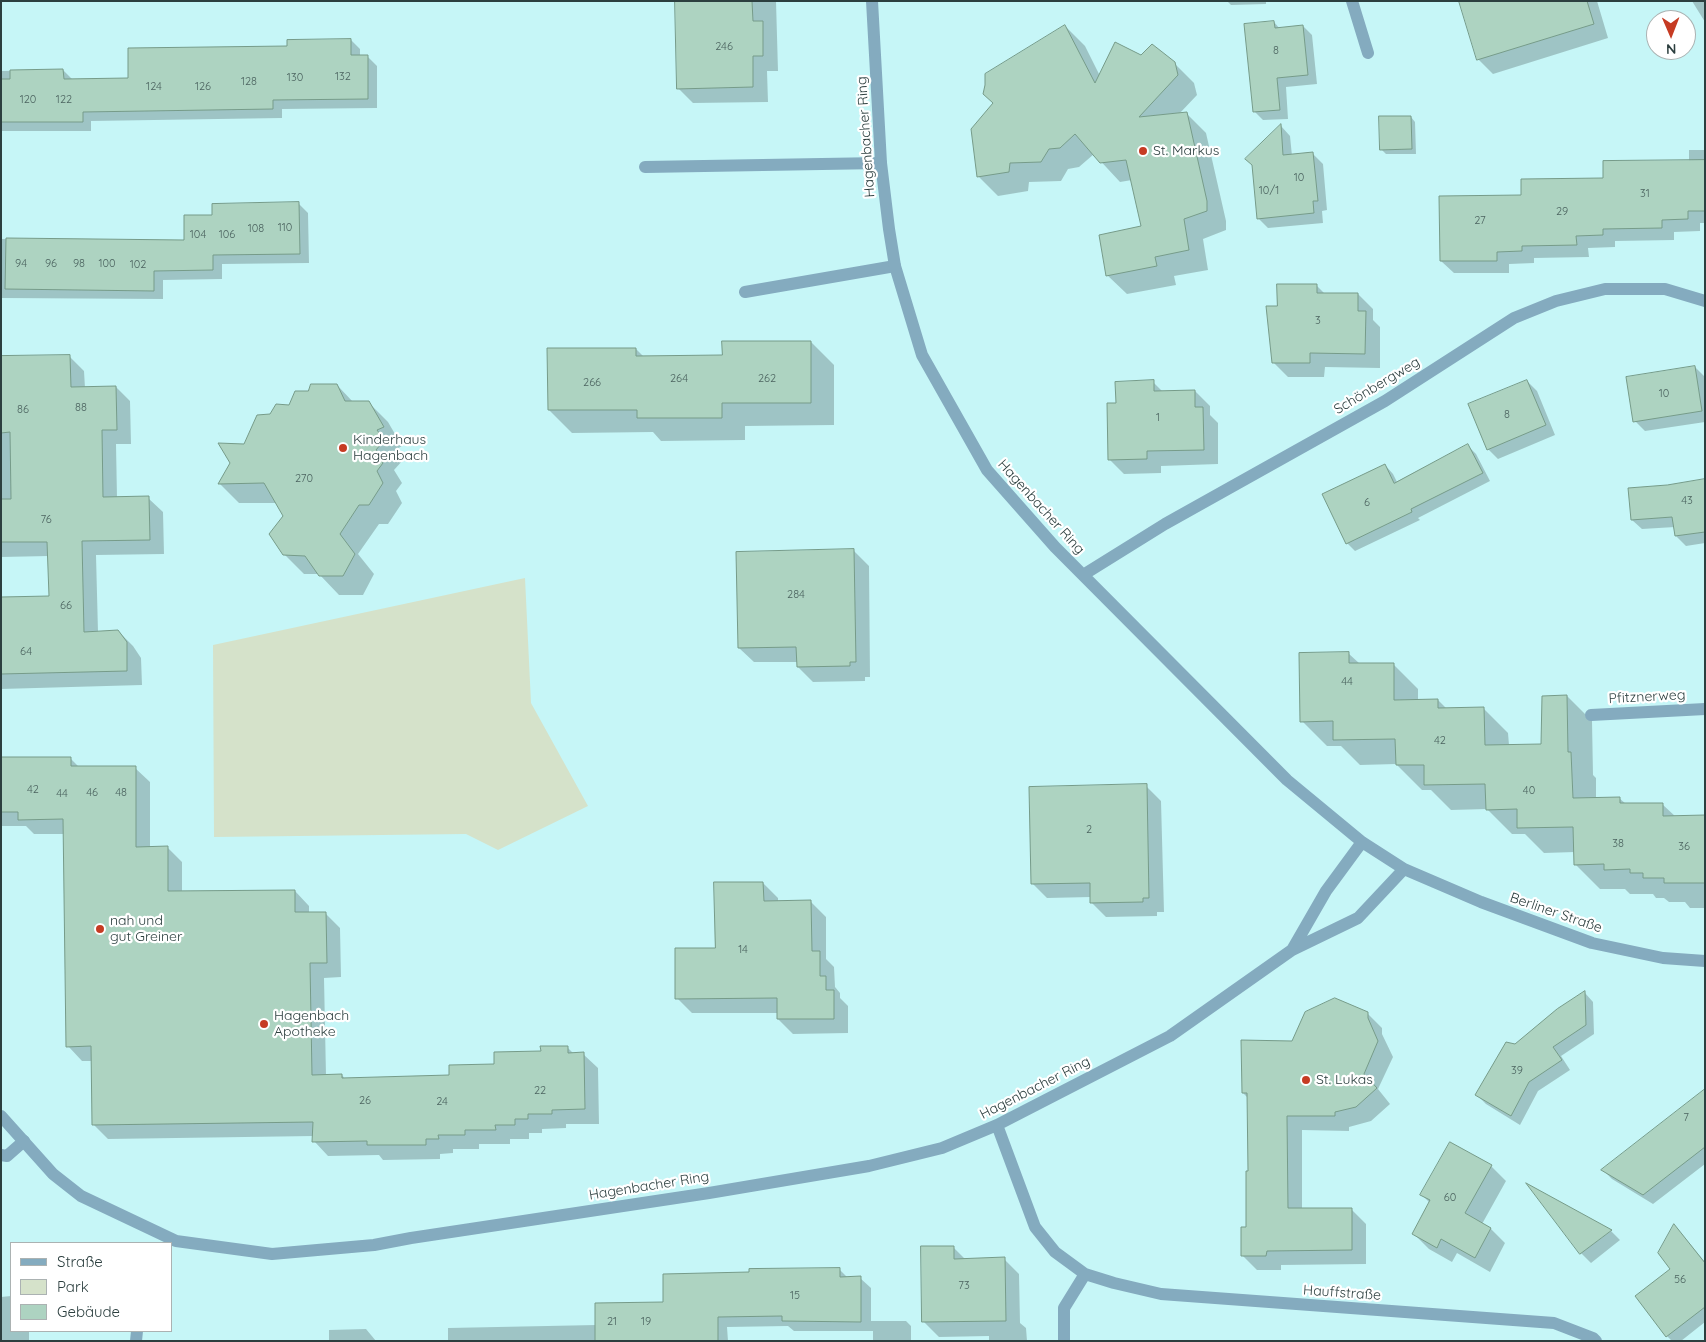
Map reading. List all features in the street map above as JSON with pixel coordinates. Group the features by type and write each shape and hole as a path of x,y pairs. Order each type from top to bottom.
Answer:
{"street":[{"name":"Hagenbacher Ring","path":"173,1246 272,1254 374,1245 869,1166 942,1148 997,1125 1170,1036 1292,950 1358,918 1404,869 1362,842 1287,780 1055,547 987,470 922,355 895,266 881,163 872,1"},
{"path":"1352,1 1368,53"},
{"path":"645,167 881,163"},
{"path":"745,292 895,266"},
{"name":"Schönbergweg","path":"1083,575 1165,524 1384,401 1514,318 1556,300 1605,289 1665,289 1705,301"},
{"name":"Pfitznerweg","path":"1591,715 1705,709"},
{"name":"Hagenbacher Ring","path":"1292,950 1326,892 1362,842"},
{"name":"Berliner Straße","path":"1404,869 1481,902 1592,943 1663,958 1705,961"},
{"name":"Hagenbacher Ring","path":"1,1116 53,1174 81,1196 166,1242"},
{"name":"Hauffstraße","path":"997,1125 1035,1227 1055,1252 1085,1274 1160,1294 1554,1323 1593,1338 1596,1341"},
{"path":"1,1155 7,1156 24,1141"},
{"path":"1064,1341 1064,1308 1085,1274"}],"green space":[{"path":"525,578 531,703 588,806 498,850 466,834 214,837 213,645"}],"building":[{"path":"675,1 752,1 753,21 763,21 763,56 753,56 753,87 677,89"},
{"path":"1459,1 1587,1 1594,24 1477,60"},
{"path":"1274,21 1275,28 1303,25 1308,75 1277,78 1280,110 1253,112 1244,24"},
{"name":"St. Markus","path":"1065,25 1095,83 1115,42 1141,55 1152,44 1175,62 1178,75 1139,117 1187,112 1207,201 1207,211 1184,219 1189,250 1155,257 1157,266 1106,276 1099,235 1141,226 1126,160 1100,163 1075,134 1060,148 1049,149 1041,162 1010,163 1009,172 977,177 971,129 993,103 983,94 985,74"},
{"path":"351,39 351,55 368,55 368,99 273,100 273,109 83,112 83,122 1,122 1,79 10,79 10,70 63,69 64,79 128,78 128,48 287,46 287,40"},
{"path":"1379,116 1411,116 1412,149 1380,150"},
{"path":"1281,124 1283,155 1313,152 1318,201 1313,201 1314,213 1257,219 1252,165 1245,159"},
{"path":"1705,160 1705,211 1688,211 1688,219 1662,220 1662,228 1603,229 1603,235 1576,236 1577,245 1522,246 1522,251 1497,252 1497,261 1440,261 1439,196 1521,195 1521,179 1603,178 1603,161"},
{"path":"299,202 300,254 213,255 213,270 154,271 154,291 5,289 6,238 184,240 184,215 212,215 212,204"},
{"path":"1277,284 1317,284 1317,293 1358,293 1358,311 1366,311 1365,354 1310,353 1310,363 1272,363 1266,306 1277,306"},
{"path":"722,341 811,341 811,403 722,403 722,418 637,418 637,410 548,410 547,348 636,348 636,356 722,355"},
{"path":"70,355 71,387 116,386 117,430 102,430 103,497 149,496 150,540 82,541 84,632 118,630 127,642 127,671 1,674 1,597 49,596 47,542 1,542 1,499 11,499 10,432 1,433 1,356"},
{"path":"1695,366 1702,411 1633,422 1626,377"},
{"path":"1154,380 1154,391 1195,390 1195,407 1203,407 1204,450 1147,451 1147,459 1108,460 1107,403 1116,403 1115,382"},
{"path":"1527,380 1546,425 1487,450 1468,404"},
{"path":"311,384 337,384 345,401 369,401 384,427 377,430 384,440 376,450 383,463 377,471 383,483 369,505 359,505 340,534 355,554 343,576 319,576 305,556 283,555 269,534 283,516 264,483 218,484 230,463 218,443 244,444 257,415 270,414 276,404 289,405 295,391 308,391"},
{"path":"1468,444 1483,473 1411,509 1412,512 1346,544 1322,494 1385,464 1394,483"},
{"path":"1705,479 1705,532 1675,536 1672,517 1631,520 1628,488 1667,485"},
{"path":"854,549 856,662 850,662 850,666 797,667 796,647 738,648 736,552"},
{"path":"1349,652 1349,663 1394,663 1394,700 1438,699 1438,708 1484,707 1485,745 1541,744 1542,696 1567,695 1568,752 1571,752 1573,798 1620,797 1620,803 1663,803 1663,816 1705,815 1705,883 1664,883 1664,878 1643,878 1643,873 1630,873 1630,869 1604,870 1604,864 1574,865 1573,827 1517,828 1517,809 1486,810 1485,784 1424,785 1424,765 1396,765 1395,739 1333,740 1333,721 1300,722 1299,653"},
{"path":"1,757 71,757 71,766 136,766 136,847 168,846 168,891 295,890 295,912 326,912 327,963 310,963 312,1075 342,1074 342,1078 449,1075 449,1065 494,1064 494,1052 541,1051 540,1046 568,1046 568,1053 584,1052 585,1109 552,1110 552,1114 528,1114 528,1119 515,1119 515,1125 495,1125 496,1130 465,1130 465,1135 438,1135 439,1139 426,1139 426,1145 367,1145 367,1141 312,1142 313,1122 92,1125 91,1046 66,1047 63,819 18,820 18,812 1,812"},
{"path":"1147,784 1149,898 1143,898 1143,902 1090,903 1090,883 1031,884 1029,787"},
{"path":"714,882 763,882 764,901 811,900 812,951 820,951 820,976 826,976 826,990 834,990 834,1019 777,1019 777,998 675,999 675,948 715,948"},
{"path":"1585,991 1586,1025 1553,1047 1562,1060 1529,1082 1511,1116 1475,1095 1506,1042 1515,1044 1557,1009"},
{"name":"St. Lukas","path":"1335,998 1368,1012 1368,1018 1378,1041 1364,1074 1377,1088 1356,1107 1335,1112 1335,1116 1287,1116 1288,1208 1352,1208 1352,1250 1267,1251 1266,1256 1241,1256 1241,1227 1246,1227 1246,1171 1248,1171 1247,1093 1242,1093 1241,1040 1292,1041 1305,1012"},
{"path":"1705,1089 1705,1147 1643,1195 1601,1170"},
{"path":"1450,1142 1492,1165 1465,1213 1491,1228 1475,1258 1441,1239 1437,1248 1412,1234 1430,1200 1420,1195"},
{"path":"1526,1183 1612,1230 1580,1254"},
{"path":"1674,1224 1705,1263 1705,1307 1666,1337 1635,1296 1670,1269 1658,1253"},
{"path":"921,1246 954,1246 954,1259 1005,1257 1006,1321 922,1322"},
{"path":"840,1268 840,1277 861,1276 861,1322 782,1321 782,1316 718,1317 718,1341 595,1341 595,1303 663,1302 663,1274 749,1272 749,1269"}],"place":[{"name":"St. Markus","path":"1143,151"},
{"name":"Kinderhaus Hagenbach","path":"343,448"},
{"name":"nah und gut Greiner","path":"100,929"},
{"name":"Hagenbach Apotheke","path":"264,1024"},
{"name":"St. Lukas","path":"1306,1080"}]}
